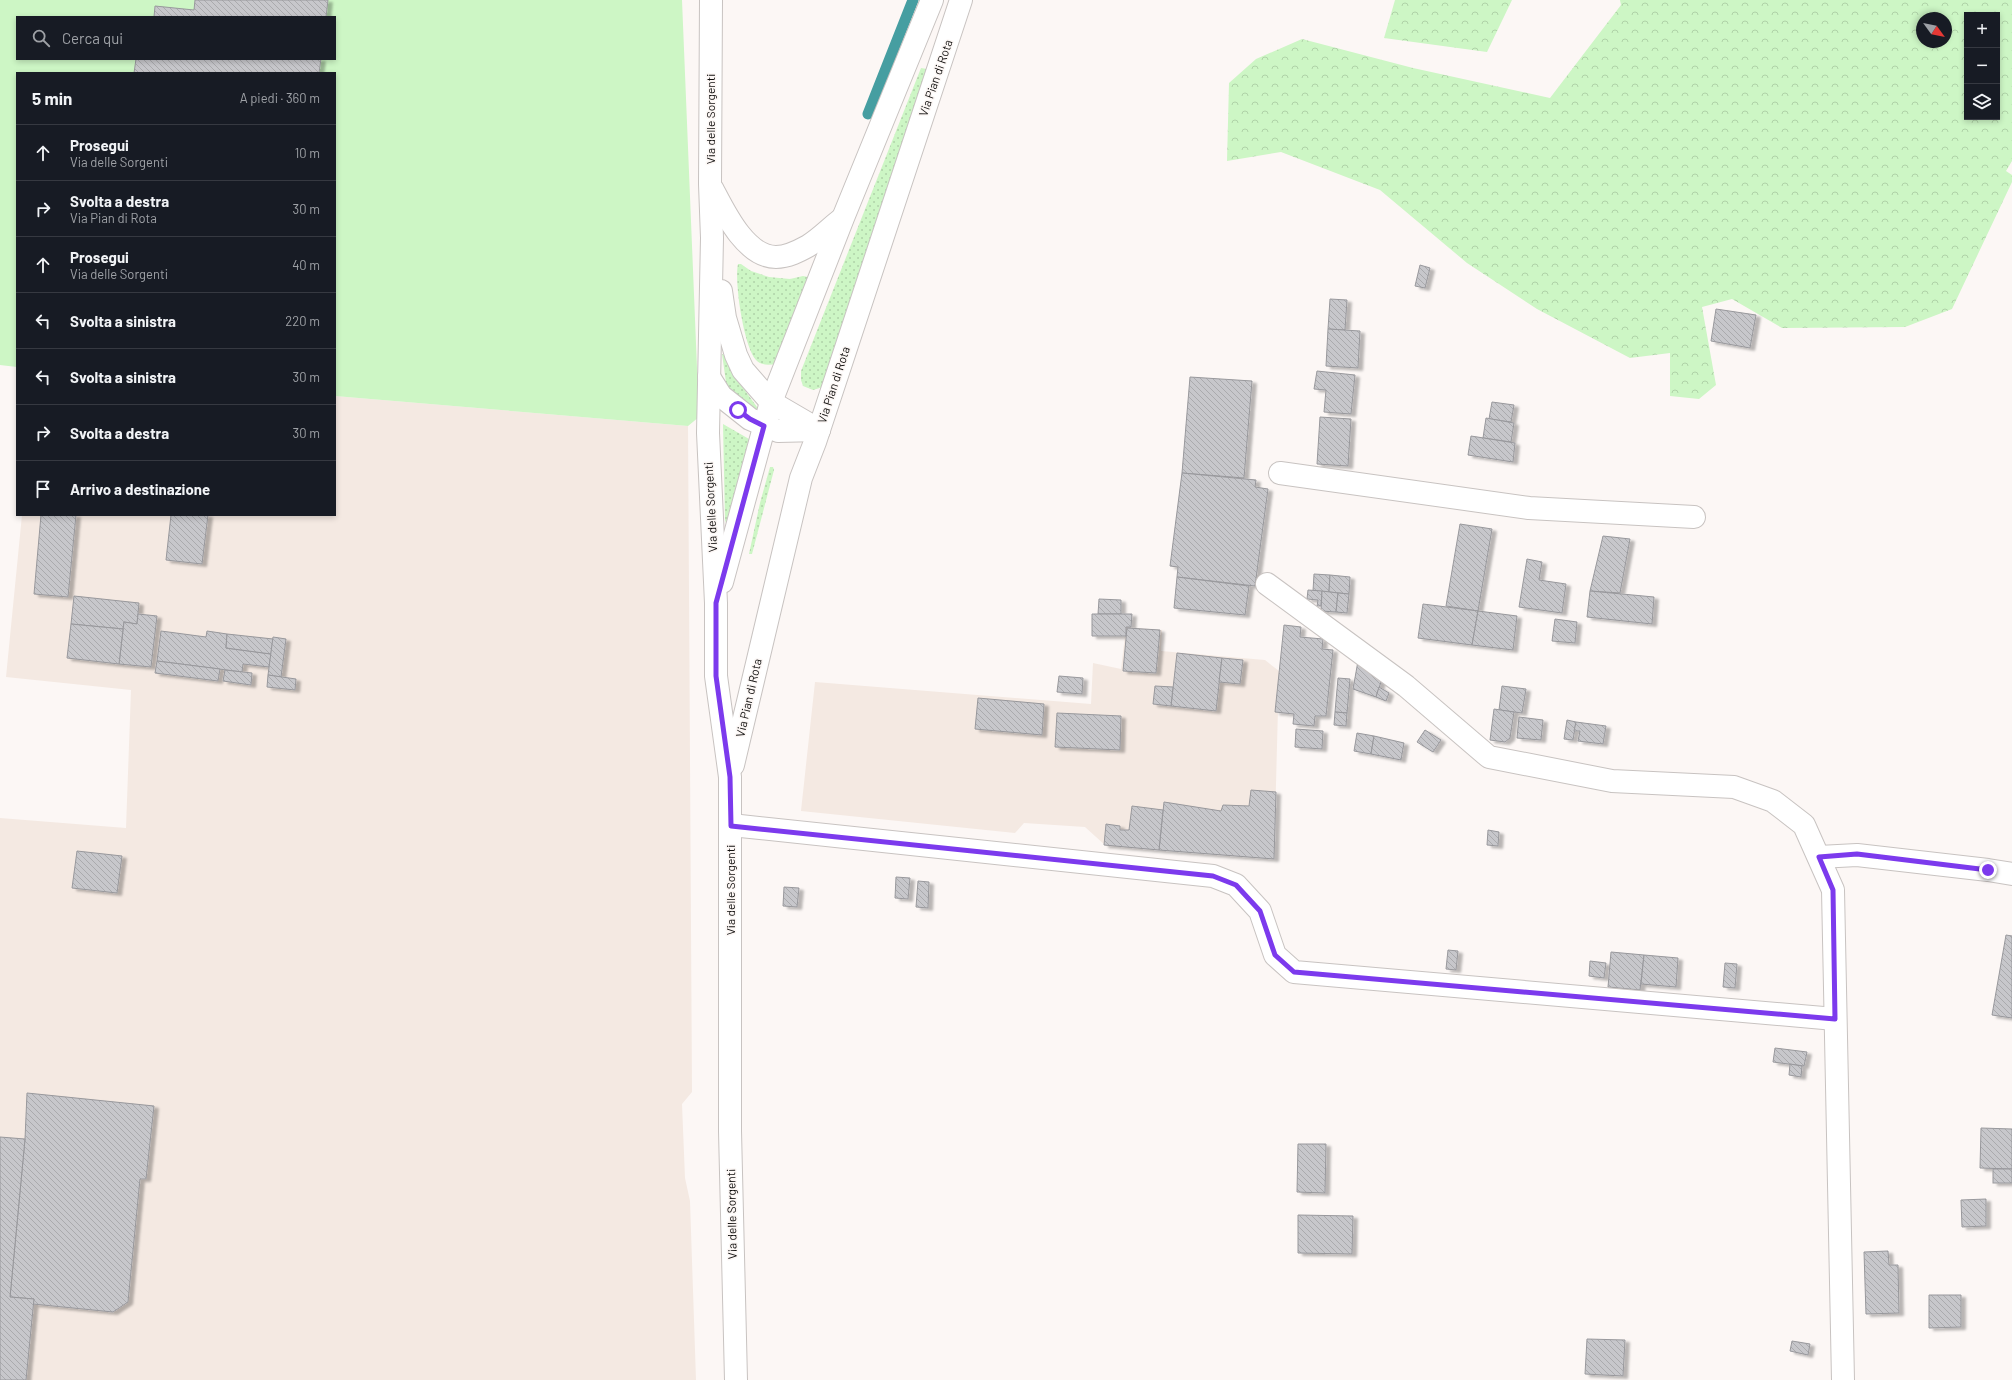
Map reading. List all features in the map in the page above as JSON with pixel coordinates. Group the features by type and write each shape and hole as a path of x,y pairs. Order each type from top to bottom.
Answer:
{"main road":[{"name":"Via delle Sorgenti","path":"711,0 710,184 712,238 708,433 716,603 716,676 730,777 730,1131 736,1380"},
{"path":"716,603 771,402 843,218 932,0"},
{"name":"Via Pian di Rota","path":"730,777 801,478 819,430 961,0"},
{"path":"710,184 735,231 757,249 769,256 784,256 795,253 810,245 843,218"},
{"name":"Via delle Sorgenti","path":"712,238 725,318 736,355 743,370 771,402 819,430"},
{"path":"709,377 721,396 750,419 764,426 778,431 819,430"},
{"path":"1280,473 1530,508 1694,517"},
{"path":"1267,584 1406,686 1489,757 1612,781 1734,788 1773,802 1804,825 1833,890 1843,1380"},
{"path":"731,826 1213,876 1236,885 1260,911 1275,955 1294,972 1835,1019"},
{"path":"1819,857 1857,854 2012,874"}],"shaded area":[{"path":"336,396 688,426 692,1092 682,1104 685,1178 690,1201 696,1380 0,1380 0,818 126,828 131,690 6,677 22,516 336,516"},
{"path":"1126,627 1162,630 1161,651 1265,660 1279,671 1274,859 1106,846 1085,827 1024,823 1015,833 801,811 815,682 1091,704 1093,663 1121,669"}],"green space":[{"path":"0,0 682,0 699,417 688,426 336,396 336,72 16,72 16,367 0,365"},
{"path":"1395,0 1512,0 1487,52 1384,38"},
{"path":"1620,0 2012,0 2012,161 2006,171 2012,175 2012,182 1952,309 1905,327 1782,328 1732,299 1702,307 1716,385 1699,399 1670,396 1670,353 1630,358 1537,309 1467,263 1380,190 1281,152 1227,161 1229,83 1256,59 1302,39 1413,68 1550,98 1621,5"},
{"path":"921,68 927,69 823,387 813,390 803,386 801,371"},
{"path":"738,264 741,264 751,271 769,277 790,279 803,276 808,277 776,364 763,364 756,360 752,353 741,314 737,285"},
{"path":"722,354 724,355 736,378 757,407 757,411 729,389 726,382"},
{"path":"723,424 749,439 726,523 725,520"},
{"path":"770,467 773,467 774,470 752,554 749,554 760,503"}],"building":[{"path":"195,0 328,0 326,16 154,16 155,6 194,10"},
{"path":"136,60 321,60 319,72 134,72"},
{"path":"1420,265 1430,268 1425,288 1415,286"},
{"path":"1330,299 1347,300 1345,330 1328,329"},
{"path":"1716,309 1756,315 1750,348 1711,341"},
{"path":"1328,329 1360,331 1358,368 1326,366"},
{"path":"1317,371 1355,375 1351,414 1324,412 1326,390 1314,389"},
{"path":"1190,377 1252,381 1244,478 1182,473"},
{"path":"1492,402 1514,405 1511,422 1489,419"},
{"path":"1320,417 1351,419 1348,466 1317,464"},
{"path":"1486,418 1514,423 1511,442 1483,438"},
{"path":"1471,436 1515,443 1513,462 1468,455"},
{"path":"1182,473 1256,480 1255,487 1268,489 1255,586 1177,577 1178,567 1170,566"},
{"path":"41,516 76,516 68,597 34,594"},
{"path":"171,516 208,516 202,564 166,560"},
{"path":"1460,524 1492,529 1478,611 1446,606"},
{"path":"1603,536 1630,539 1620,593 1590,591"},
{"path":"1527,559 1542,562 1539,580 1566,584 1562,613 1519,607"},
{"path":"1314,574 1330,575 1329,592 1313,591"},
{"path":"1330,575 1350,577 1349,594 1329,592"},
{"path":"1177,577 1249,586 1245,615 1174,608"},
{"path":"1308,590 1322,591 1321,606 1317,606 1318,600 1307,599"},
{"path":"1322,591 1338,593 1336,612 1321,611"},
{"path":"1590,591 1654,597 1652,624 1587,617"},
{"path":"1338,593 1349,594 1347,613 1336,612"},
{"path":"74,596 139,603 137,624 124,622 123,629 71,624"},
{"path":"1099,599 1121,600 1121,614 1098,614"},
{"path":"1423,604 1478,611 1472,645 1418,638"},
{"path":"1478,611 1517,616 1513,650 1472,645"},
{"path":"138,614 157,616 151,667 119,664 124,622 137,624"},
{"path":"1092,614 1132,614 1131,627 1126,627 1126,636 1092,636"},
{"path":"1555,619 1577,622 1575,643 1552,641"},
{"path":"71,624 123,629 119,664 67,658"},
{"path":"1284,625 1301,627 1300,637 1323,639 1322,649 1333,650 1326,716 1315,716 1314,726 1293,724 1294,714 1275,712"},
{"path":"1127,628 1160,630 1156,673 1123,671"},
{"path":"161,631 206,637 207,631 227,634 226,648 271,654 269,667 243,664 242,672 157,661"},
{"path":"227,634 273,639 271,654 226,648"},
{"path":"273,637 286,639 281,677 268,675"},
{"path":"1177,653 1222,658 1216,711 1171,706"},
{"path":"1222,658 1243,660 1240,684 1219,682"},
{"path":"157,661 220,669 218,681 155,673"},
{"path":"1358,661 1382,679 1376,697 1353,689"},
{"path":"225,670 252,673 251,685 223,681"},
{"path":"268,675 296,679 295,690 267,687"},
{"path":"1059,676 1083,678 1082,694 1057,692"},
{"path":"1338,678 1350,679 1347,713 1335,712"},
{"path":"1155,686 1173,687 1171,706 1153,704"},
{"path":"1502,686 1526,689 1522,713 1499,710"},
{"path":"1379,687 1389,693 1386,701 1376,697"},
{"path":"978,698 1044,704 1042,735 975,729"},
{"path":"1494,709 1514,712 1510,738 1505,742 1490,740"},
{"path":"1335,712 1347,713 1346,726 1334,725"},
{"path":"1057,713 1121,716 1120,750 1055,747"},
{"path":"1519,717 1543,720 1541,740 1517,738"},
{"path":"1567,720 1576,722 1573,740 1564,739"},
{"path":"1576,722 1606,726 1603,744 1578,741 1580,731 1574,731"},
{"path":"1296,729 1323,731 1322,749 1295,747"},
{"path":"1425,730 1441,740 1433,752 1417,742"},
{"path":"1357,733 1374,736 1371,754 1354,751"},
{"path":"1374,736 1404,743 1401,760 1371,754"},
{"path":"1251,790 1276,792 1274,859 1159,850 1164,802 1221,811 1223,805 1249,806"},
{"path":"1132,806 1163,810 1159,850 1104,845 1106,824 1120,826 1120,830 1129,830"},
{"path":"1488,830 1499,832 1498,846 1487,845"},
{"path":"77,851 122,856 117,893 72,888"},
{"path":"896,877 910,878 908,899 895,898"},
{"path":"918,881 929,882 928,908 916,907"},
{"path":"784,887 799,888 797,907 783,906"},
{"path":"2006,935 2012,936 2012,1018 1992,1015"},
{"path":"1448,950 1458,951 1456,970 1446,969"},
{"path":"1611,952 1644,955 1640,990 1608,987"},
{"path":"1644,955 1678,958 1676,987 1641,984"},
{"path":"1590,961 1606,963 1604,978 1589,976"},
{"path":"1725,963 1737,964 1735,988 1723,987"},
{"path":"1775,1048 1807,1052 1804,1066 1773,1062"},
{"path":"1790,1064 1802,1066 1801,1077 1789,1075"},
{"path":"27,1093 154,1106 146,1179 140,1179 128,1302 113,1312 33,1304 34,1299 10,1297 25,1139"},
{"path":"1981,1128 2012,1129 2012,1169 1980,1168"},
{"path":"0,1137 25,1139 10,1297 34,1299 26,1380 0,1380"},
{"path":"1298,1144 1326,1144 1325,1193 1297,1192"},
{"path":"1993,1169 2012,1169 2012,1183 1993,1183"},
{"path":"1986,1199 1986,1226 1962,1227 1961,1200"},
{"path":"1298,1215 1353,1216 1352,1254 1298,1253"},
{"path":"1888,1251 1889,1265 1898,1265 1899,1313 1866,1314 1864,1252"},
{"path":"1929,1295 1961,1295 1961,1327 1929,1328"},
{"path":"1587,1339 1625,1340 1623,1376 1585,1374"},
{"path":"1792,1341 1810,1344 1808,1355 1790,1351"}],"waterway":[{"path":"868,114 913,0"}],"route":[{"path":"738,410 750,419 764,426 716,603 716,676 730,777 731,826 1213,876 1236,885 1260,911 1275,955 1294,972 1835,1019 1833,890 1819,857 1857,854 1988,870"}]}
